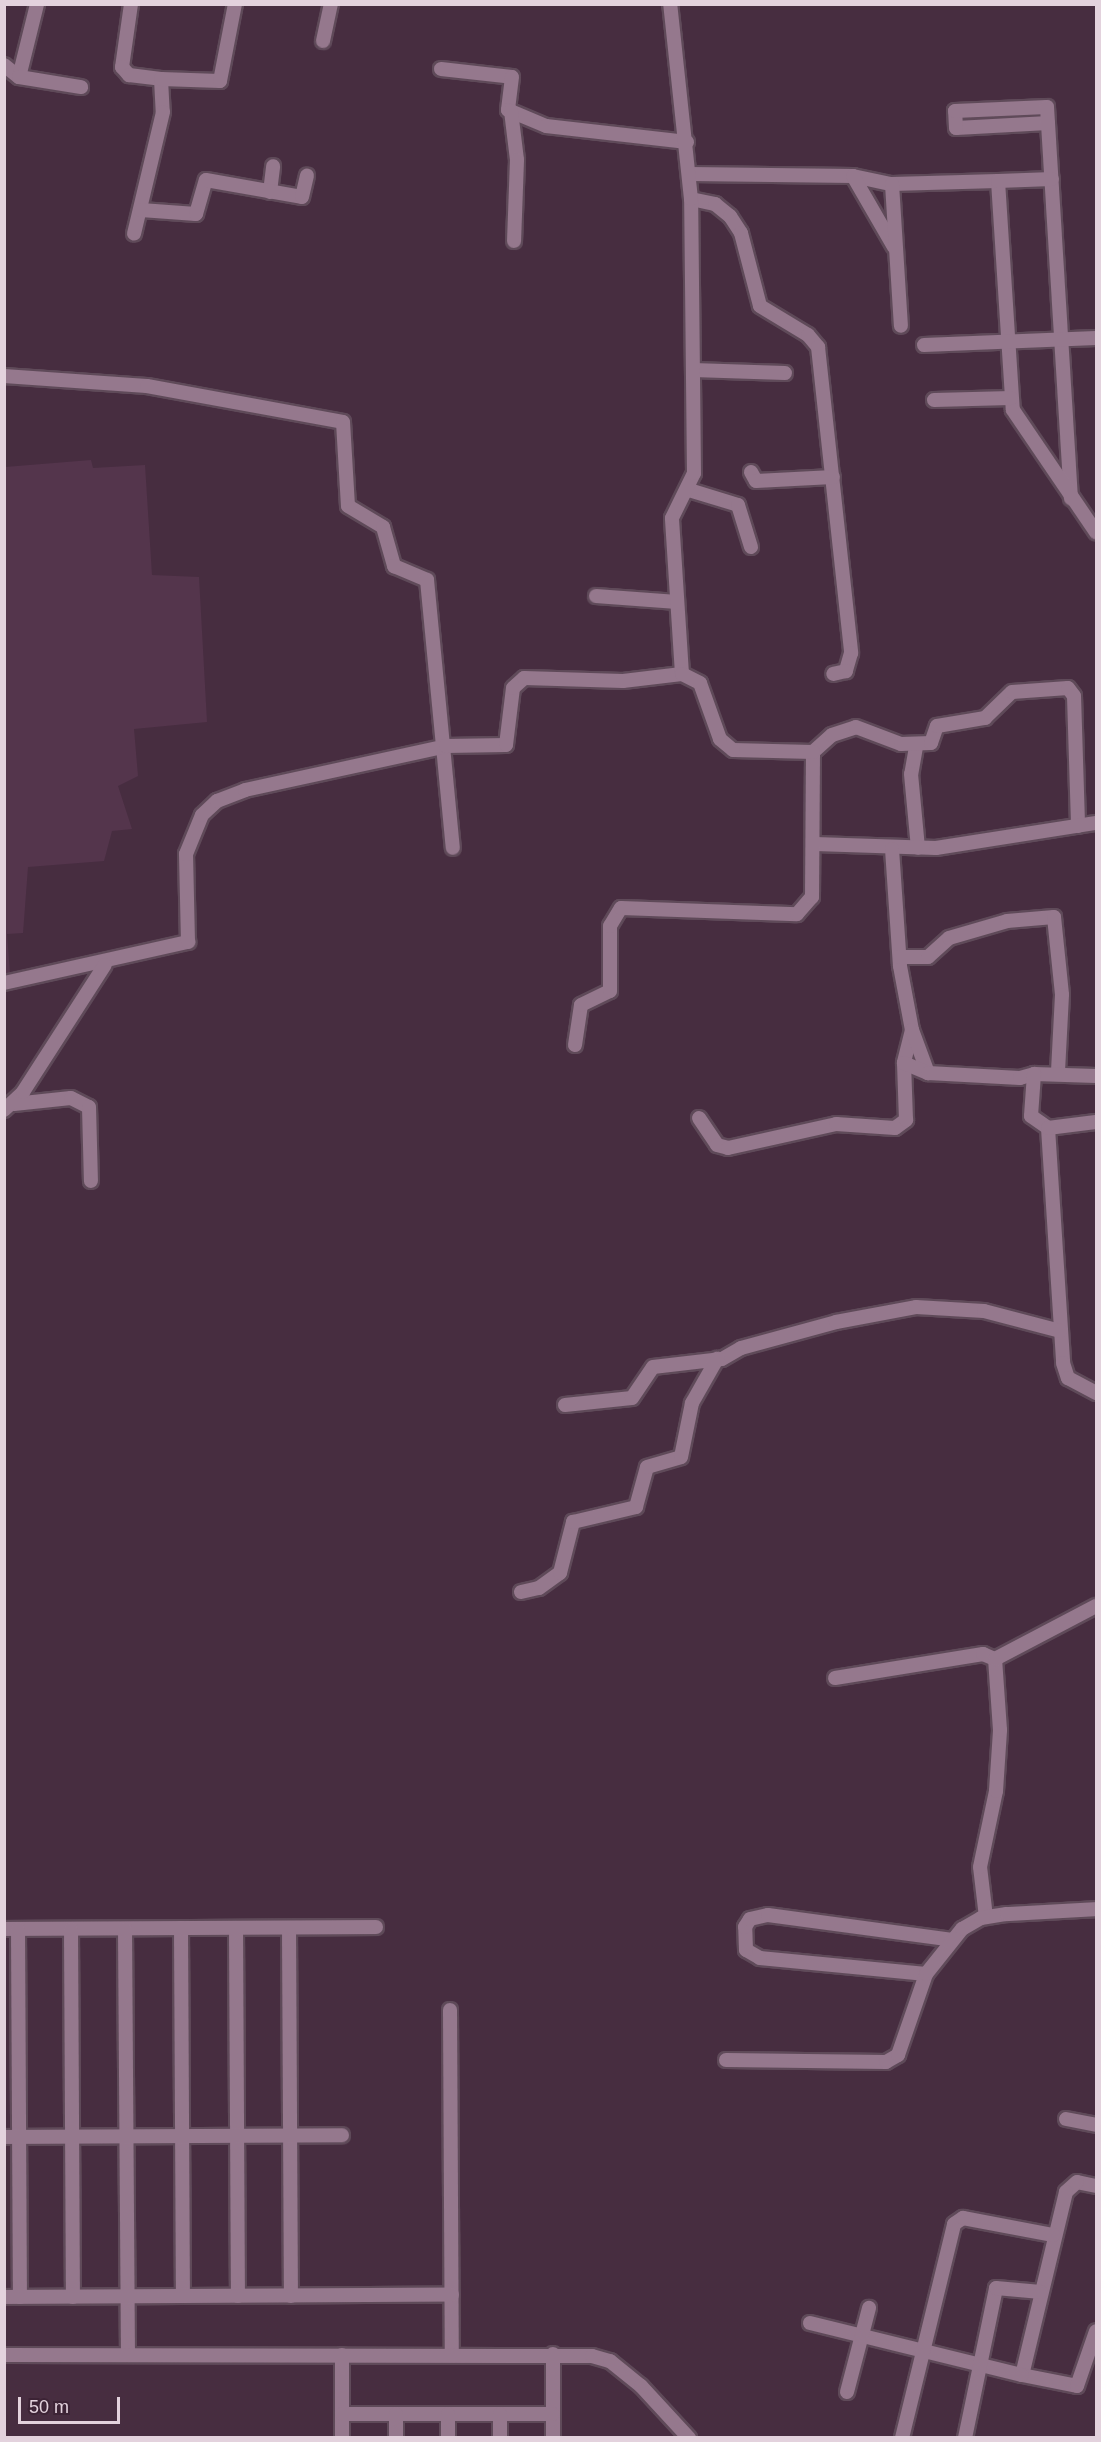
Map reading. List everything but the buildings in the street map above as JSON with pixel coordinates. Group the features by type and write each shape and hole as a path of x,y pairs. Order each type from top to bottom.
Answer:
{"street":[{"path":"19,77 37,4"},
{"path":"131,4 122,67 129,75 161,79 220,81 236,4"},
{"path":"323,41 331,4"},
{"path":"670,4 687,142 691,199 694,473 689,490 672,518 682,674"},
{"path":"4,64 19,77 81,87"},
{"path":"441,69 512,77 511,111 518,160 514,241"},
{"path":"134,234 163,112 161,79"},
{"path":"1048,123 956,128 955,111 1047,107 1052,179 1071,498"},
{"path":"511,111 581,134 687,142"},
{"path":"270,192 273,166"},
{"path":"690,174 853,176 892,184 1052,179"},
{"path":"141,210 196,214 206,180 302,197 307,176"},
{"path":"853,176 897,251"},
{"path":"998,181 1013,410 1096,532"},
{"path":"892,184 902,326"},
{"path":"691,199 715,204 730,216 741,233 760,306 808,334 818,347 851,653 846,671 832,674"},
{"path":"924,345 1096,338"},
{"path":"693,370 785,373"},
{"path":"4,376 147,386 342,422 348,506 383,527 394,566 427,580 446,746 453,848"},
{"path":"934,400 1011,398"},
{"path":"751,472 756,481 833,477"},
{"path":"689,490 738,505 752,547"},
{"path":"596,596 677,602"},
{"path":"4,983 105,965 188,942 186,854 202,815 217,801 245,790 446,746 506,745 513,688 524,678 623,681 682,674 700,683 720,740 733,750 813,752 832,735 856,727 916,747 932,742 939,725 995,713 1012,692 1068,688 1074,696 1078,826"},
{"path":"916,747 911,774 918,848"},
{"path":"575,1046 581,1005 610,991 610,926 621,908 797,915 812,897 813,752"},
{"path":"814,844 892,849 918,848 1096,823"},
{"path":"892,849 900,957 912,1030 928,1073"},
{"path":"900,957 928,957 949,938 1007,921 1054,917 1062,995 1058,1071"},
{"path":"9,1107 105,965"},
{"path":"699,1118 717,1145 728,1148 836,1124 898,1127 906,1120 904,1064 912,1030"},
{"path":"904,1064 928,1073 1020,1078 1058,1071 1096,1076"},
{"path":"1034,1074 1031,1116 1048,1128 1096,1122"},
{"path":"9,1107 71,1098 89,1107 92,1181"},
{"path":"1048,1128 1060,1331 1066,1375 1096,1393"},
{"path":"565,1405 632,1398 653,1367 717,1359 836,1322 916,1307 984,1311 1060,1331"},
{"path":"522,1592 539,1588 560,1573 573,1522 636,1507 647,1467 681,1457 692,1403 717,1359"},
{"path":"995,1659 1096,1606"},
{"path":"835,1678 983,1654 995,1659"},
{"path":"986,1917 981,1867 996,1791 1000,1730 995,1659"},
{"path":"726,2060 886,2062 898,2055 926,1974 952,1940 986,1917 1096,1909"},
{"path":"926,1974 760,1959 747,1950 745,1927 750,1919 768,1915 952,1940"},
{"path":"20,2297 12,2137 11,1929 376,1927"},
{"path":"181,1928 183,2296"},
{"path":"236,1928 238,2296"},
{"path":"289,1928 291,2296"},
{"path":"71,1929 73,2297"},
{"path":"125,1929 128,2355"},
{"path":"450,2010 452,2355"},
{"path":"1066,2119 1096,2126"},
{"path":"12,2137 342,2135"},
{"path":"1022,2375 1053,2235 1069,2187 1077,2182 1096,2186"},
{"path":"902,2438 921,2351 957,2221 1053,2235"},
{"path":"965,2438 997,2286 1041,2292"},
{"path":"4,2297 452,2295"},
{"path":"847,2392 869,2308"},
{"path":"810,2324 861,2339 1077,2386 1091,2360 1096,2331"},
{"path":"553,2354 553,2438"},
{"path":"4,2355 553,2354 610,2361 689,2438"},
{"path":"342,2355 342,2438"},
{"path":"342,2414 553,2414"},
{"path":"396,2414 396,2438"},
{"path":"448,2414 448,2438"},
{"path":"500,2414 500,2438"}],"shaded area":[{"path":"91,460 93,468 145,465 152,575 199,577 207,722 134,729 138,776 118,786 132,829 112,831 104,861 28,867 23,933 7,934 10,973 5,975 5,467"}]}
